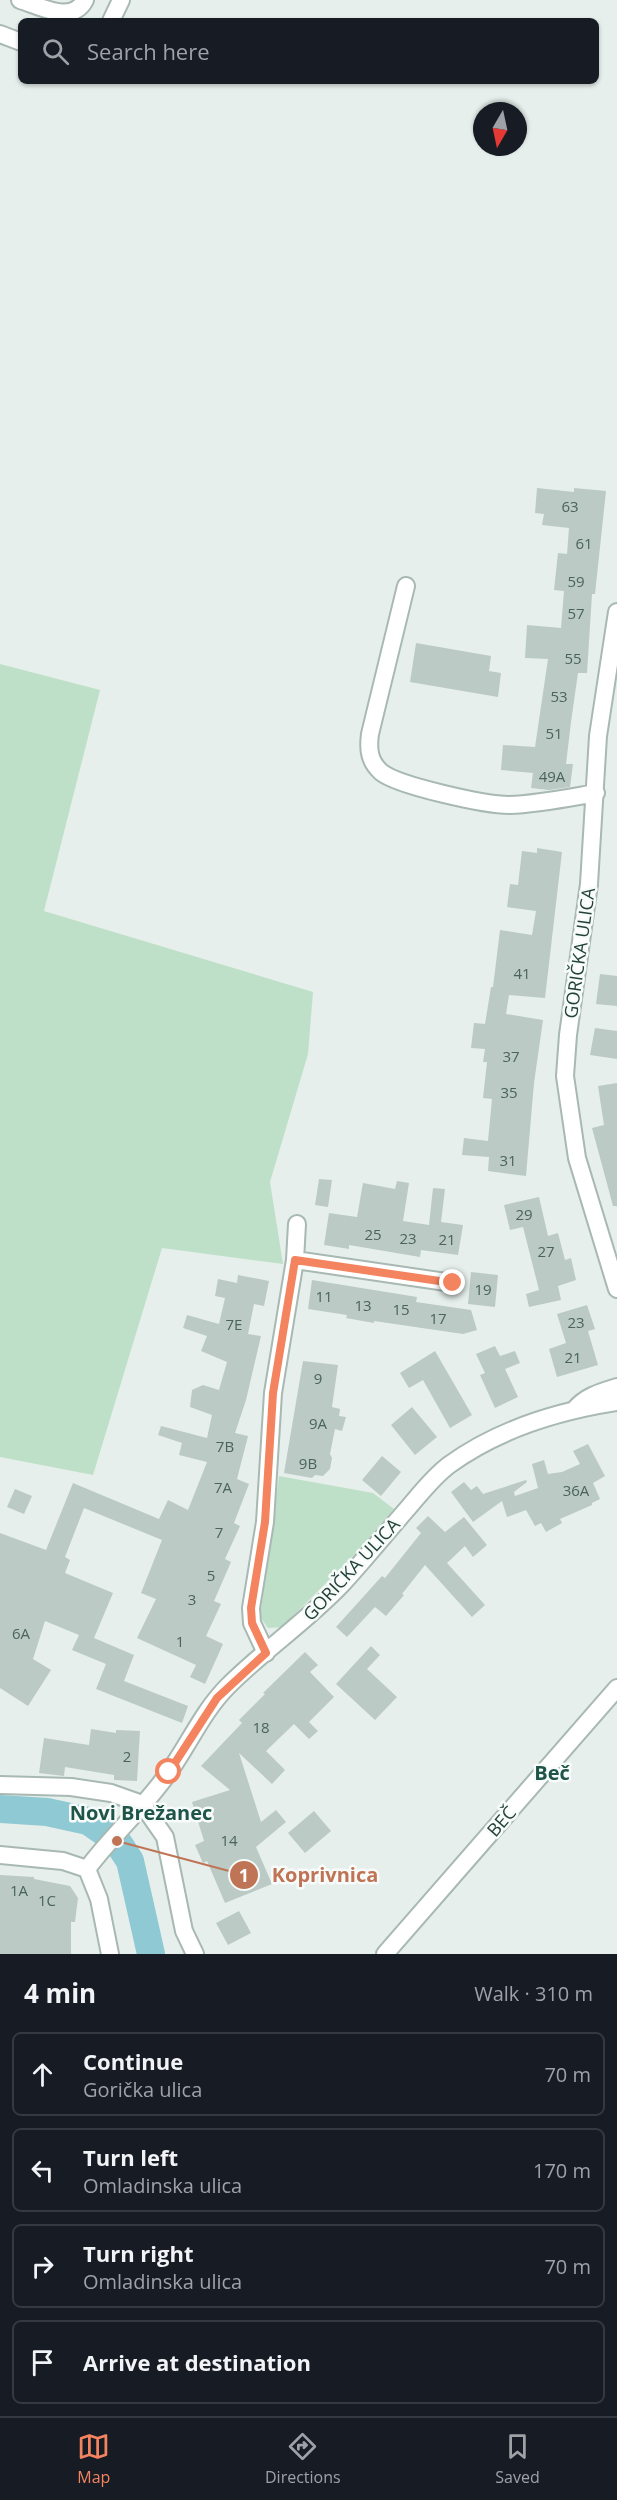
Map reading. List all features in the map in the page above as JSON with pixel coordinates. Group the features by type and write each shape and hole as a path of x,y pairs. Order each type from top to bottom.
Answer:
{"street":[{"path":"20,0 66,14 79,9 85,0"},
{"path":"112,18 121,0"},
{"path":"0,34 18,41"},
{"path":"405,586 370,734 368,747 375,765 383,773 398,781 493,804 509,805 596,793"},
{"name":"GORIČKA ULICA","path":"617,612 598,736 590,884 569,1024 565,1076 577,1158 617,1289"},
{"path":"266,1653 252,1623 251,1608 265,1522 273,1393 295,1260 297,1224"},
{"path":"295,1260 453,1283"},
{"name":"GORIČKA ULICA","path":"574,1409 580,1402 597,1393 617,1388"},
{"name":"GORIČKA ULICA","path":"90,1864 169,1772 217,1698 342,1584 428,1485 447,1467 472,1450 495,1439 574,1409 588,1409 617,1402"},
{"name":"BEČ","path":"385,1954 617,1688"},
{"path":"0,1785 71,1787 111,1793 142,1804 165,1837 184,1931 195,1954"},
{"path":"0,1855 90,1864 110,1954"}],"green space":[{"path":"0,664 100,690 44,911 313,992 308,1054 270,1182 283,1264 162,1248 93,1475 0,1457"},
{"path":"279,1476 373,1493 394,1509 353,1556 282,1627 268,1628 260,1617"}],"building":[{"path":"537,488 574,492 574,488 606,491 595,594 592,594 587,673 578,673 571,722 566,764 573,764 570,787 549,790 531,788 533,773 501,770 503,745 535,747 548,659 525,658 527,625 561,628 564,591 554,590 558,553 567,554 569,528 542,525 544,514 535,513"},
{"path":"416,643 491,656 489,671 501,673 498,697 410,682"},
{"path":"537,848 562,852 545,998 509,995 506,1014 543,1020 534,1083 526,1176 488,1171 489,1157 462,1155 464,1138 488,1141 492,1099 483,1098 487,1062 483,1062 485,1049 471,1048 474,1023 485,1024 491,987 493,987 500,930 532,935 536,911 507,907 510,884 518,885 522,851 537,853"},
{"path":"600,974 617,976 617,1006 596,1004"},
{"path":"595,1028 617,1031 617,1059 590,1055"},
{"path":"617,1083 617,1206 613,1206 592,1128 604,1125 598,1086"},
{"path":"319,1179 332,1180 328,1207 315,1205"},
{"path":"397,1181 409,1183 403,1221 429,1225 433,1188 445,1189 441,1222 463,1225 458,1255 421,1250 420,1257 349,1245 349,1249 324,1245 329,1213 357,1217 363,1183 395,1189"},
{"path":"539,1197 548,1236 558,1233 565,1260 571,1258 576,1280 558,1286 561,1300 529,1307 526,1294 539,1290 523,1227 510,1230 504,1205"},
{"path":"471,1272 498,1275 495,1307 468,1304"},
{"path":"238,1275 269,1281 264,1306 254,1304 248,1334 261,1336 246,1400 235,1433 248,1436 237,1479 249,1484 234,1523 240,1526 225,1559 231,1562 214,1601 221,1604 206,1636 223,1644 205,1684 190,1677 196,1665 137,1638 156,1599 141,1593 162,1540 84,1508 65,1557 70,1560 65,1573 113,1593 94,1638 134,1655 124,1681 188,1706 182,1723 96,1689 106,1664 72,1650 79,1635 45,1621 33,1659 51,1670 28,1706 0,1688 0,1533 46,1550 73,1483 159,1519 168,1500 188,1510 207,1462 179,1455 182,1443 158,1435 161,1426 207,1438 212,1415 190,1407 192,1390 203,1385 219,1390 227,1362 201,1351 207,1336 183,1328 187,1315 219,1324 225,1298 215,1296 218,1279 237,1283"},
{"path":"312,1280 417,1297 416,1302 471,1310 477,1330 463,1334 374,1321 374,1323 346,1318 347,1315 308,1309"},
{"path":"587,1305 595,1329 588,1331 598,1365 557,1377 549,1349 566,1343 557,1314"},
{"path":"495,1346 500,1356 515,1351 520,1363 505,1369 518,1397 495,1408 480,1375 485,1373 476,1354"},
{"path":"435,1351 472,1415 450,1428 423,1380 409,1388 400,1373"},
{"path":"303,1361 338,1365 332,1407 340,1409 339,1416 346,1417 342,1431 335,1429 330,1454 332,1458 330,1469 323,1476 315,1475 312,1478 284,1473"},
{"path":"412,1407 437,1437 415,1455 391,1425"},
{"path":"588,1444 605,1476 593,1483 600,1499 560,1519 562,1523 546,1532 541,1523 535,1526 526,1510 507,1517 502,1501 473,1522 451,1492 464,1482 471,1490 477,1486 483,1494 526,1480 527,1482 514,1492 515,1496 538,1488 532,1464 544,1460 548,1474 562,1472 580,1464 573,1451"},
{"path":"382,1456 401,1472 381,1496 362,1480"},
{"path":"15,1489 32,1496 24,1514 7,1507"},
{"path":"428,1516 445,1532 464,1517 487,1545 473,1557 465,1546 447,1563 485,1605 472,1617 425,1565 386,1616 375,1607 347,1637 336,1627 382,1576 385,1578 421,1533 416,1528"},
{"path":"371,1646 380,1655 367,1669 397,1697 375,1720 336,1684"},
{"path":"305,1652 318,1665 310,1672 334,1697 309,1722 318,1731 309,1739 294,1724 266,1751 285,1770 272,1784 239,1753 261,1822 276,1810 286,1822 256,1847 272,1884 225,1903 207,1861 203,1863 195,1845 204,1841 192,1802 230,1790 201,1766 242,1723 239,1720 265,1694 263,1693"},
{"path":"91,1729 116,1733 116,1730 140,1731 137,1781 114,1780 114,1775 65,1767 64,1776 39,1773 44,1738 89,1745"},
{"path":"314,1811 331,1831 305,1853 288,1833"},
{"path":"0,1875 34,1877 34,1879 70,1886 78,1898 75,1922 71,1922 71,1954 0,1954"},
{"path":"239,1911 251,1933 228,1945 216,1923"}],"waterway":[{"path":"0,1809 47,1812 88,1821 117,1841 130,1861 151,1954"}],"place":[{"name":"Koprivnica","path":"117,1841"}],"district":[{"name":"Beč","path":"552,1772"},
{"name":"Novi Brežanec","path":"141,1812"}],"route":[{"path":"169,1772 217,1698 266,1653 252,1623 251,1608 265,1522 273,1393 282,1327 295,1260 453,1283"}]}
